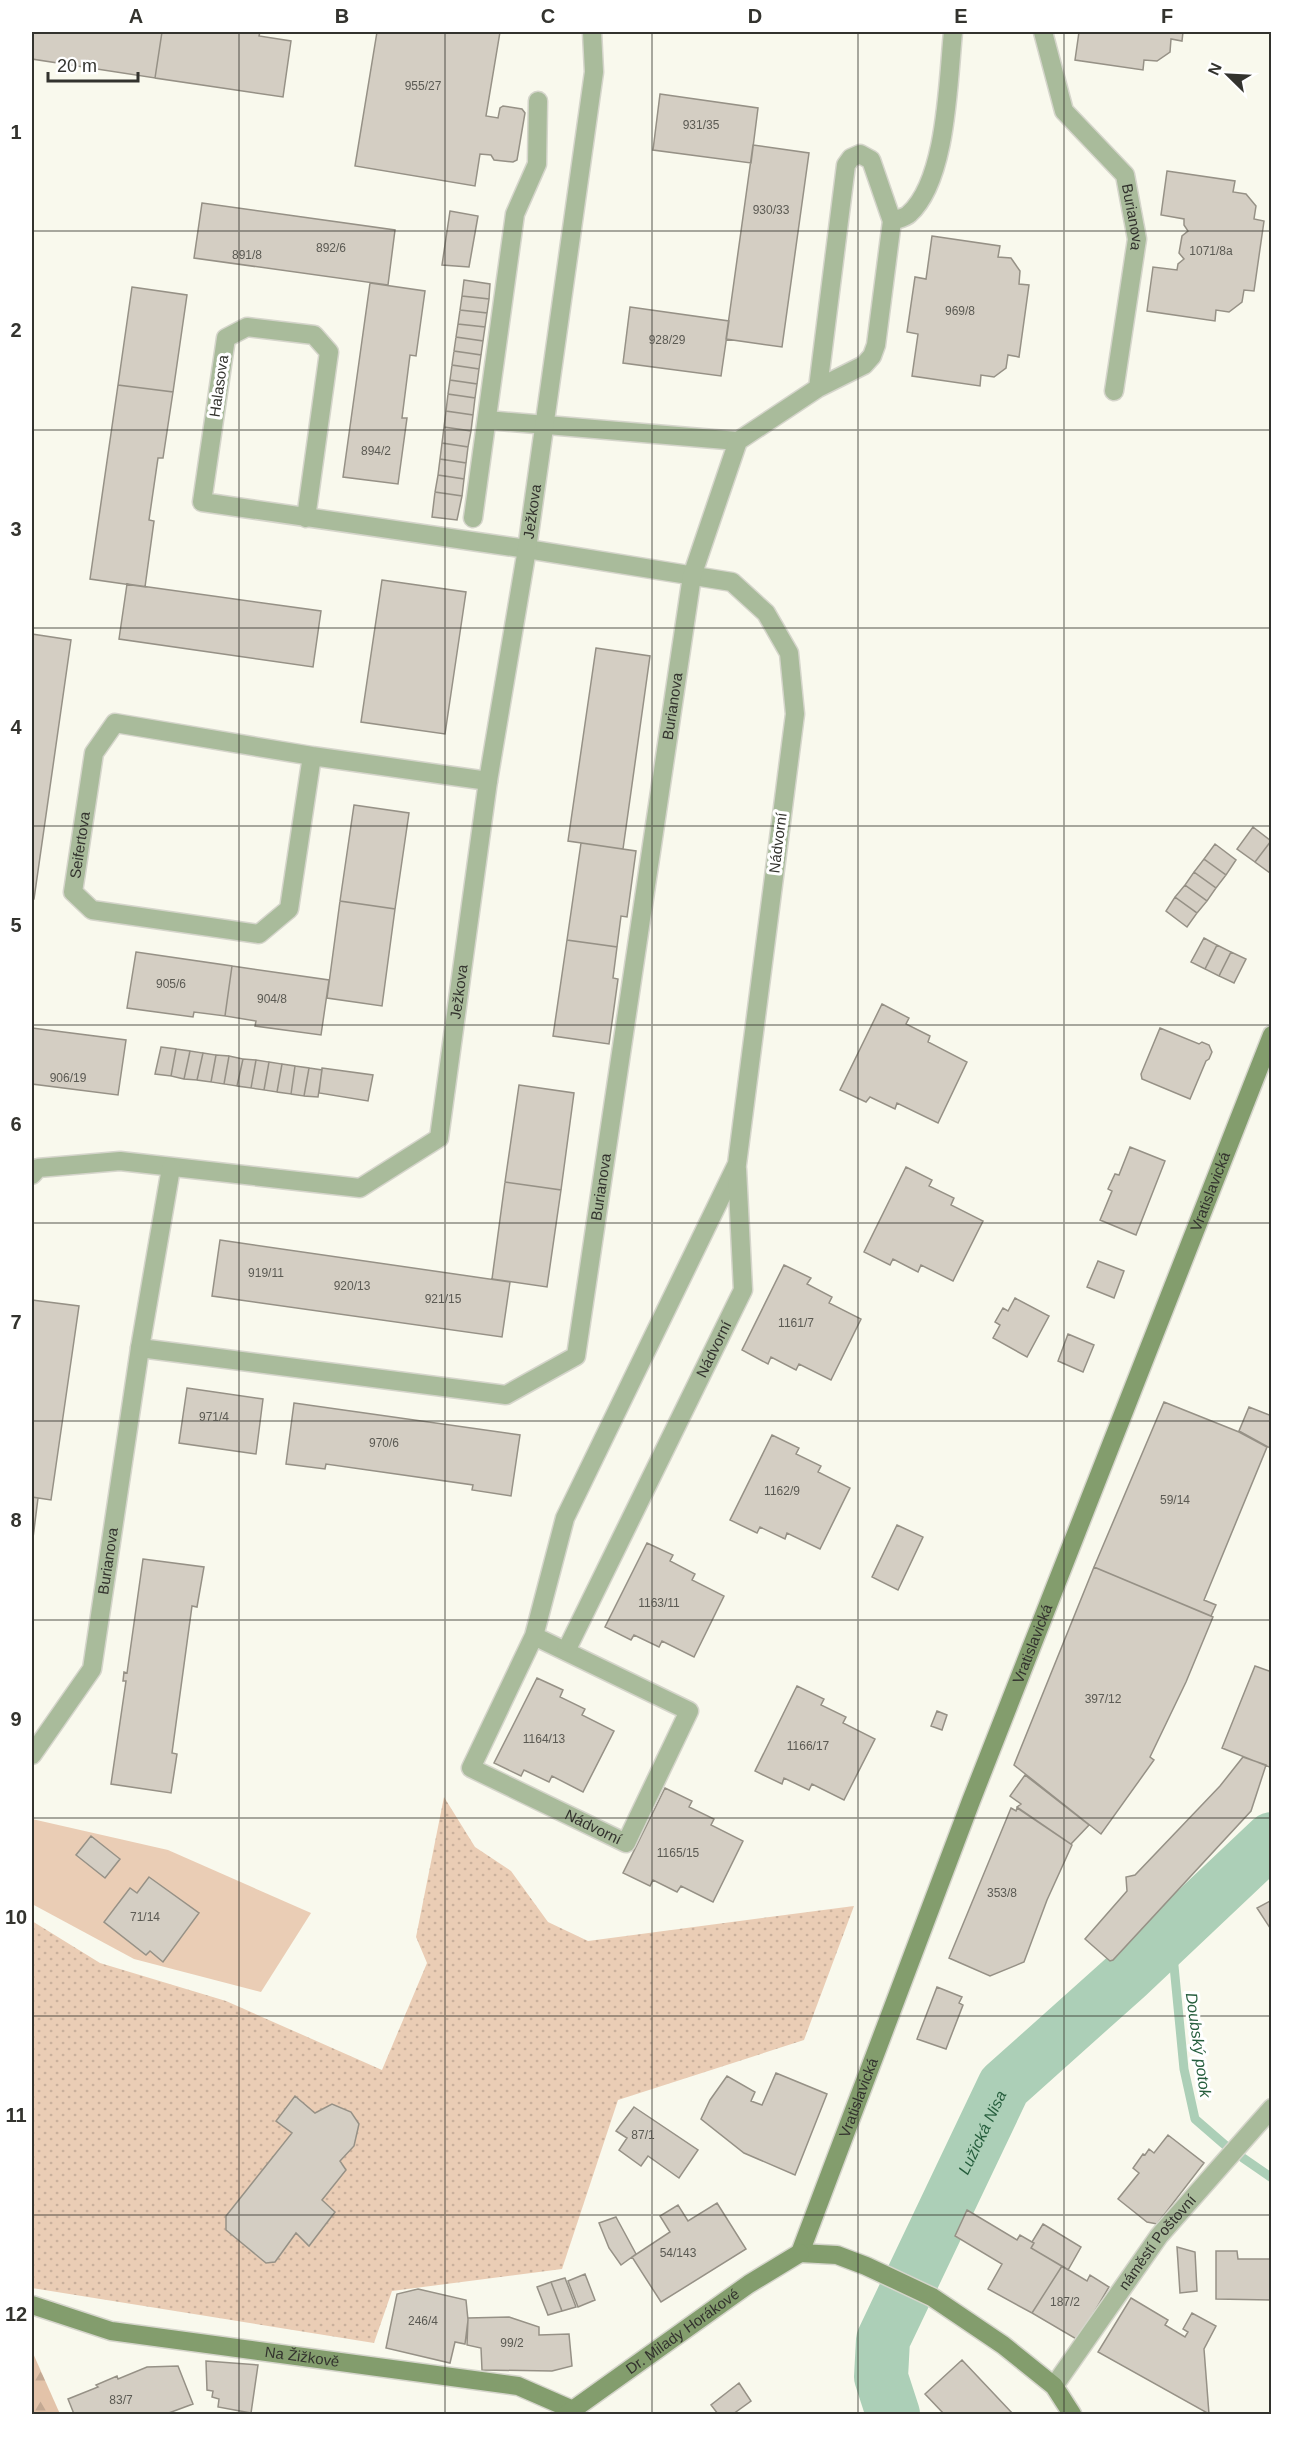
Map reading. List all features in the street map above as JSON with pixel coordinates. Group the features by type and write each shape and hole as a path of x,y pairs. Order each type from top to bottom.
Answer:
{"street":[{"name":"Ježkova","path":"32,1175 38,1168 120,1161 360,1188 439,1138 488,781 527,549 594,72 592,32"},
{"path":"892,221 908,216 934,174 941,142 953,32"},
{"name":"Burianova","path":"1043,32 1064,111 1125,175 1137,239 1114,391"},
{"path":"473,518 515,214 537,164 538,101"},
{"path":"487,420 738,441 818,388 864,364 872,356 876,345 892,221 871,160 860,154 851,158 846,165 818,388"},
{"name":"Halasova","path":"306,518 329,352 314,335 247,327 226,338 202,502 306,518 527,549"},
{"name":"Burianova","path":"140,1348 506,1395 576,1356 692,576 738,441"},
{"path":"527,549 692,576"},
{"name":"Nádvorní","path":"566,1652 743,1290 737,1164 795,714 789,653 766,613 732,582 692,576"},
{"name":"Seifertova","path":"312,756 289,909 259,934 92,910 73,891 94,753 115,723 312,756 488,781"},
{"name":"Vratislavická","path":"800,2253 971,1801 1272,1035"},
{"name":"Nádvorní","path":"534,1636 689,1711 626,1843 471,1768 534,1636 565,1518 737,1164"},
{"name":"Burianova","path":"32,1755 93,1669 140,1348 171,1168"},
{"name":"náměstí Poštovní","path":"1053,2386 1159,2236 1272,2108"},
{"path":"800,2253 837,2255 932,2297 1003,2345 1053,2386 1072,2415"},
{"name":"Dr. Milady Horákové","path":"570,2412 749,2284 800,2253"},
{"name":"Na Žižkově","path":"32,2305 111,2331 518,2386 570,2412"}],"shaded area":[{"path":"444,1797 475,1847 511,1871 548,1922 588,1941 854,1906 804,2040 618,2100 562,2269 392,2291 374,2343 32,2288 32,1921 100,1963 226,2001 382,2070 427,1963 416,1937","holes":["295,2096 315,2113 332,2104 351,2112 359,2124 354,2146 340,2161 322,2200 335,2212 309,2245 296,2233 275,2262 266,2263 226,2230 226,2216 292,2133 276,2121"]},
{"path":"32,1819 168,1850 311,1913 261,1992 134,1959 32,1904"}],"green space":[{"path":"32,2351 60,2414 32,2414"}],"building":[{"path":"32,32 162,32 155,78 32,59"},
{"path":"162,32 260,32 259,36 291,41 283,97 155,78"},
{"path":"377,32 500,32 486,116 498,118 500,108 503,106 522,109 525,113 517,160 513,162 494,160 491,155 480,154 475,186 355,166"},
{"path":"1079,32 1183,32 1182,41 1171,39 1170,52 1157,61 1144,60 1143,70 1075,60"},
{"path":"660,94 758,108 751,163 653,150"},
{"path":"753,145 809,153 782,347 726,339"},
{"path":"1167,171 1235,181 1233,192 1246,194 1256,206 1254,219 1264,221 1254,291 1244,290 1242,302 1229,312 1216,310 1215,321 1147,311 1153,267 1177,270 1178,264 1184,259 1179,253 1182,236 1188,231 1184,225 1184,219 1161,215"},
{"path":"202,203 395,230 388,285 194,258"},
{"path":"450,211 478,216 469,267 442,265"},
{"path":"932,236 1000,246 998,257 1011,258 1020,271 1019,284 1029,285 1019,357 1008,355 1006,368 994,377 981,375 980,386 912,376 918,334 907,332 915,277 926,279"},
{"path":"464,280 490,284 489,299 462,296"},
{"path":"370,283 425,291 416,356 410,355 402,418 407,418 398,484 343,477"},
{"path":"132,287 187,295 173,392 118,385"},
{"path":"462,296 489,299 487,313 460,310"},
{"path":"630,307 729,321 721,376 623,363"},
{"path":"460,310 487,313 485,327 458,324"},
{"path":"458,324 485,327 483,341 456,337"},
{"path":"456,337 483,341 481,355 454,351"},
{"path":"454,351 481,355 479,369 452,365"},
{"path":"452,365 479,369 477,384 450,380"},
{"path":"450,380 477,384 475,398 448,394"},
{"path":"118,385 173,392 163,458 158,458 149,520 154,521 145,587 90,579"},
{"path":"448,394 475,398 473,415 446,411"},
{"path":"446,411 473,415 471,431 444,427"},
{"path":"444,427 471,431 468,447 442,443"},
{"path":"442,443 468,447 466,463 440,459"},
{"path":"440,459 466,463 464,479 438,475"},
{"path":"438,475 464,479 462,496 435,492"},
{"path":"435,492 462,496 457,520 432,517"},
{"path":"382,580 466,592 445,734 361,722"},
{"path":"127,584 321,611 313,667 119,639"},
{"path":"32,634 71,640 34,899 32,899"},
{"path":"596,648 650,656 623,849 568,841"},
{"path":"354,805 409,813 395,909 340,901"},
{"path":"1253,827 1271,841 1255,862 1237,849"},
{"path":"1271,841 1272,870 1270,873 1255,862"},
{"path":"581,843 636,851 627,917 621,916 617,947 567,940"},
{"path":"1215,844 1236,860 1226,875 1204,859"},
{"path":"1204,859 1226,875 1216,888 1194,872"},
{"path":"1194,872 1216,888 1207,901 1185,885"},
{"path":"1185,885 1207,901 1197,913 1175,897"},
{"path":"1175,897 1197,913 1187,927 1166,911"},
{"path":"340,901 395,909 382,1006 327,998"},
{"path":"1204,938 1217,945 1205,969 1191,962"},
{"path":"567,940 617,947 613,978 618,979 609,1044 553,1036"},
{"path":"1217,945 1231,952 1219,976 1205,969"},
{"path":"136,952 232,966 225,1016 194,1012 193,1017 127,1008"},
{"path":"1231,952 1246,959 1234,983 1219,976"},
{"path":"232,966 329,980 321,1035 255,1026 256,1021 225,1016"},
{"path":"882,1004 909,1018 906,1024 930,1036 928,1042 967,1062 938,1123 897,1103 895,1109 870,1097 866,1102 840,1090"},
{"path":"32,1028 126,1040 118,1095 32,1084"},
{"path":"1160,1028 1199,1044 1202,1042 1209,1045 1212,1052 1190,1099 1142,1079 1141,1074"},
{"path":"161,1047 176,1049 171,1076 155,1074"},
{"path":"176,1049 190,1051 184,1079 171,1076"},
{"path":"190,1051 203,1053 197,1080 184,1079"},
{"path":"203,1053 216,1055 211,1082 197,1080"},
{"path":"216,1055 229,1056 224,1084 211,1082"},
{"path":"229,1056 243,1059 237,1086 224,1084"},
{"path":"243,1059 256,1060 251,1088 237,1086"},
{"path":"256,1060 269,1062 264,1090 251,1088"},
{"path":"269,1062 282,1064 277,1092 264,1090"},
{"path":"282,1064 295,1066 291,1094 277,1092"},
{"path":"295,1066 309,1068 304,1096 291,1094"},
{"path":"309,1068 322,1070 318,1097 304,1096"},
{"path":"322,1068 373,1075 368,1101 319,1093"},
{"path":"519,1085 574,1093 561,1190 505,1182"},
{"path":"1130,1147 1165,1161 1136,1235 1100,1220 1112,1191 1108,1189 1115,1174 1119,1175"},
{"path":"906,1167 932,1180 929,1186 954,1198 951,1205 983,1221 953,1281 921,1265 918,1272 893,1259 890,1265 864,1252"},
{"path":"505,1182 561,1190 547,1287 492,1279"},
{"path":"220,1240 510,1282 502,1337 212,1296"},
{"path":"1098,1261 1124,1271 1114,1298 1087,1287"},
{"path":"784,1265 811,1278 807,1284 832,1297 829,1303 861,1319 831,1380 799,1364 796,1370 771,1357 768,1364 742,1350"},
{"path":"1015,1298 1049,1316 1027,1357 993,1338 1000,1325 995,1322 1003,1308 1008,1311"},
{"path":"32,1300 79,1306 51,1500 32,1497"},
{"path":"1068,1334 1094,1345 1083,1372 1058,1361"},
{"path":"187,1388 263,1399 256,1454 179,1443"},
{"path":"1164,1402 1239,1432 1267,1447 1204,1600 1216,1605 1211,1616 1094,1567"},
{"path":"294,1403 520,1435 511,1496 472,1490 473,1485 326,1464 325,1469 286,1464"},
{"path":"1249,1407 1272,1416 1272,1449 1239,1431"},
{"path":"772,1435 799,1448 796,1454 821,1466 818,1472 850,1488 820,1549 787,1533 785,1539 760,1527 757,1533 730,1520"},
{"path":"32,1497 38,1498 32,1546"},
{"path":"897,1525 923,1537 898,1590 872,1577"},
{"path":"647,1543 673,1555 670,1561 695,1574 692,1580 724,1596 694,1657 662,1641 659,1647 634,1635 631,1640 605,1627"},
{"path":"143,1559 204,1567 197,1607 192,1606 172,1753 177,1754 171,1793 111,1784 126,1681 123,1681 124,1672 127,1673"},
{"path":"1094,1567 1213,1617 1186,1682 1150,1757 1154,1760 1101,1834 1014,1765"},
{"path":"1255,1666 1272,1672 1272,1768 1222,1748"},
{"path":"537,1678 563,1690 560,1697 585,1709 582,1715 614,1731 583,1792 552,1776 549,1782 524,1770 521,1776 494,1763"},
{"path":"797,1686 824,1699 821,1705 846,1717 843,1723 875,1739 844,1800 812,1784 809,1790 784,1778 782,1784 755,1771"},
{"path":"937,1711 947,1715 942,1730 931,1726"},
{"path":"1243,1757 1266,1765 1251,1811 1110,1961 1085,1939 1127,1891 1126,1877 1135,1875 1220,1786"},
{"path":"1025,1775 1089,1825 1071,1844 1017,1807 1021,1804 1010,1796"},
{"path":"665,1788 692,1801 689,1807 714,1819 711,1825 743,1841 713,1902 681,1886 677,1892 653,1880 650,1886 623,1873"},
{"path":"1011,1808 1016,1811 1017,1808 1072,1845 1047,1900 1024,1962 990,1976 949,1958"},
{"path":"91,1836 120,1859 105,1878 76,1855"},
{"path":"149,1877 199,1913 163,1962 150,1951 146,1955 104,1922 130,1888 137,1893"},
{"path":"1272,1900 1272,1931 1257,1908"},
{"path":"937,1987 962,1997 959,2003 963,2005 946,2049 917,2039"},
{"path":"776,2073 827,2094 795,2175 744,2153 701,2119 710,2100 727,2076 755,2092 751,2101 762,2105"},
{"path":"295,2096 315,2113 332,2104 351,2112 359,2124 354,2146 340,2161 346,2170 322,2200 335,2212 309,2246 296,2233 275,2262 266,2263 226,2230 226,2216 292,2133 276,2121"},
{"path":"634,2107 698,2150 679,2178 648,2156 641,2166 619,2150 627,2138 616,2131"},
{"path":"1168,2135 1204,2163 1157,2224 1147,2222 1118,2199 1139,2173 1133,2168 1143,2154 1145,2155 1149,2149 1154,2153"},
{"path":"717,2203 746,2249 661,2302 632,2257 670,2232 660,2216 678,2205 688,2221"},
{"path":"967,2210 1017,2240 1020,2235 1034,2243 1031,2248 1062,2266 1032,2313 988,2289 1002,2264 955,2236"},
{"path":"616,2217 636,2254 621,2265 609,2248 599,2223"},
{"path":"1043,2224 1081,2247 1068,2270 1031,2248"},
{"path":"1177,2247 1195,2252 1197,2291 1180,2293"},
{"path":"1216,2251 1237,2251 1238,2259 1271,2259 1271,2300 1216,2299"},
{"path":"1062,2266 1087,2281 1090,2275 1109,2287 1078,2340 1032,2313"},
{"path":"585,2274 595,2300 578,2307 568,2281"},
{"path":"565,2278 576,2307 562,2311 551,2282"},
{"path":"551,2282 562,2311 548,2315 537,2287"},
{"path":"418,2289 466,2300 468,2320 465,2344 455,2342 450,2363 386,2348 397,2294"},
{"path":"1131,2298 1168,2320 1165,2325 1185,2337 1188,2332 1183,2329 1192,2313 1216,2326 1204,2349 1209,2414 1098,2352"},
{"path":"509,2317 539,2327 539,2335 569,2334 572,2366 552,2371 482,2370 481,2348 467,2345 468,2318"},
{"path":"962,2360 1013,2414 944,2414 925,2394"},
{"path":"206,2361 258,2365 251,2413 218,2407 219,2399 212,2397 213,2391 207,2390"},
{"path":"178,2366 193,2404 166,2414 74,2414 68,2399 98,2387 96,2385 117,2376 118,2379 147,2367"},
{"path":"739,2383 751,2401 733,2414 718,2414 711,2405"}],"waterway":[{"name":"Lužická Nisa","path":"893,2414 881,2377 883,2340 1004,2086 1127,1976 1272,1839"},
{"name":"Doubský potok","path":"1171,1935 1184,2069 1195,2119 1225,2145"},
{"name":"Doubský potok","path":"1243,2158 1272,2178"}]}
